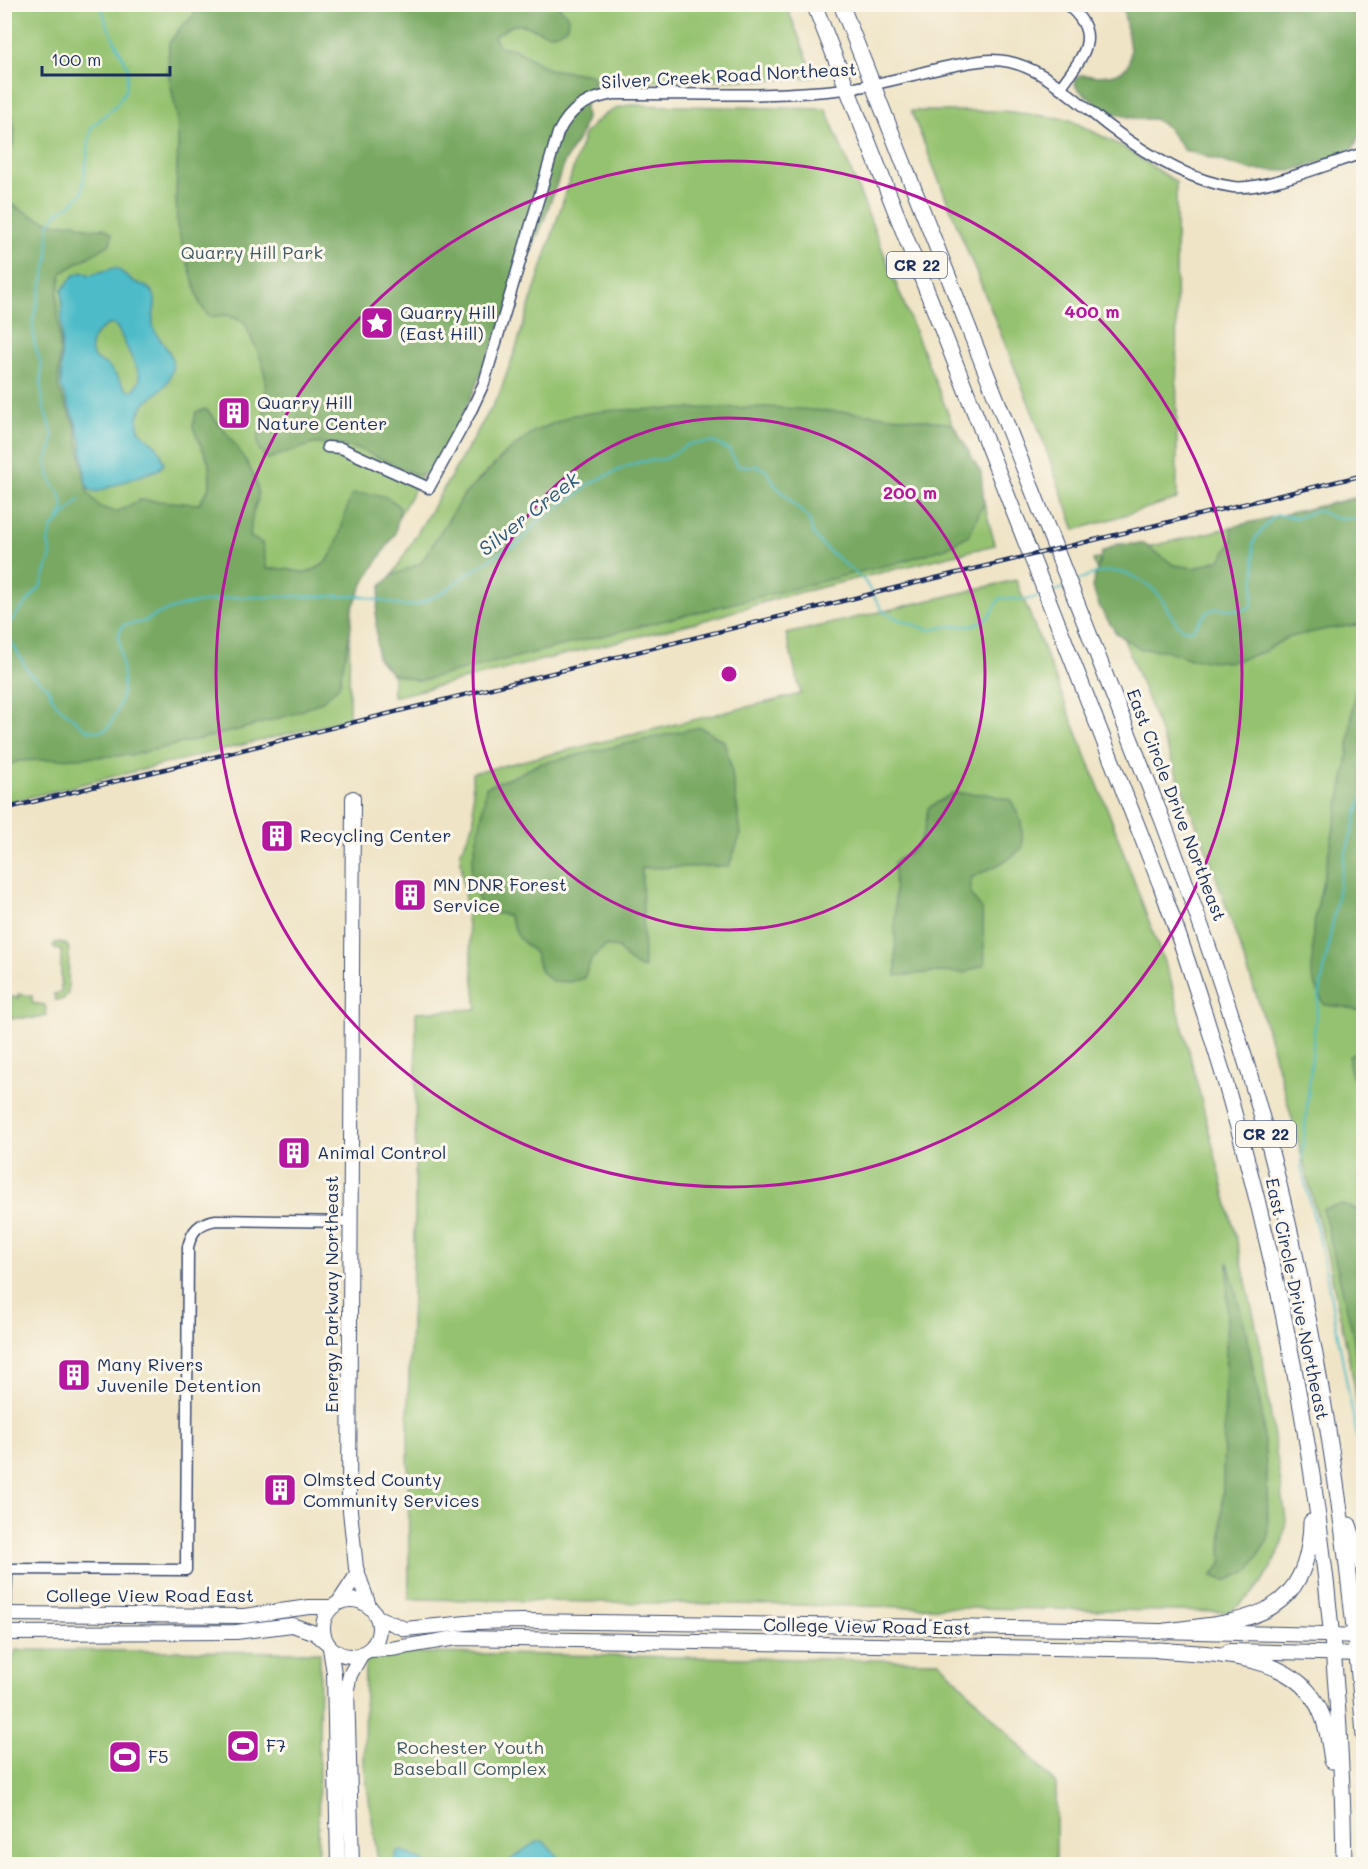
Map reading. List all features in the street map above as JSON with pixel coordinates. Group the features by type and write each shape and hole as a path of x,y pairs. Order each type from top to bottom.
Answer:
{"main road":[{"name":"East Circle Drive Northeast","path":"814,4 1161,886 1220,1060 1246,1152 1282,1313 1308,1454 1331,1636"},
{"name":"East Circle Drive Northeast","path":"841,4 1064,568 1188,888 1217,971 1268,1139 1298,1268 1336,1479 1360,1636 1360,1654"},
{"name":"Energy Parkway Northeast","path":"353,798 348,1501 358,1573 373,1611"},
{"path":"1165,1631 1249,1618 1274,1606 1292,1589 1303,1570 1309,1545 1311,1522 1308,1454"},
{"path":"1336,1479 1364,1571"},
{"path":"338,1864 334,1685 323,1623 358,1573"},
{"path":"335,1605 349,1600 359,1601 373,1611 379,1634 350,1675 347,1688 352,1864"},
{"name":"College View Road East","path":"5,1614 244,1616 335,1605"},
{"name":"College View Road East","path":"373,1611 405,1629 477,1622 521,1621 1360,1636"},
{"name":"College View Road East","path":"4,1633 236,1632 292,1625 315,1633 328,1645"},
{"name":"CR 22","path":"1331,1636 1340,1745 1344,1864"},
{"name":"College View Road East","path":"366,1652 456,1638 1360,1654"},
{"path":"328,1645 345,1656 366,1652"},
{"path":"1158,1650 1253,1660 1272,1666 1288,1675 1306,1690 1318,1707 1327,1731 1343,1833"},
{"name":"CR 22","path":"1360,1654 1364,1736"}],"street":[{"path":"1060,88 1086,50 1087,33 1080,15 1066,4"},
{"name":"Silver Creek Road Northeast","path":"327,447 341,448 429,488 484,383 554,143 562,123 576,107 594,99 614,94 786,94 847,89 873,85 921,71 992,60 1026,66 1145,150 1191,176 1234,187 1263,184 1364,153"},
{"path":"5,1614 6,1569 186,1570 188,1247 190,1238 198,1226 216,1220 350,1222"}],"green space":[{"path":"556,4 568,16 567,27 559,32 545,33 519,25 494,36 499,46 514,49 549,69 592,75 594,89 585,105 586,118 581,134 564,163 543,223 473,393 438,464 429,474 417,475 359,449 334,444 313,444 268,459 257,443 265,401 265,376 262,361 244,322 227,315 209,317 200,304 177,226 177,116 168,72 169,43 194,15 195,5"},
{"name":"Quarry Hill Park","path":"4,5 786,5 815,77 765,80 600,82 580,91 428,466 377,554 350,555 349,719 5,803"},
{"path":"1123,5 1363,5 1364,125 1353,149 1336,157 1291,171 1250,170 1184,150 1167,127 1154,119 1138,119 1106,112 1076,87 1075,81 1080,75 1102,76 1116,74 1125,69 1130,51"},
{"path":"4,104 12,117 15,132 12,146 5,159"},
{"path":"630,105 826,109 984,503 995,545 777,598 709,619 393,697 392,576 499,395 584,135 604,115"},
{"path":"911,111 1003,111 1068,119 1123,147 1176,182 1177,499 1075,530 1034,416"},
{"path":"5,201 37,218 57,224 75,223 89,229 104,228 112,234 110,244 62,273 57,295 60,344 58,388 75,425 88,493 100,507 116,512 140,500 199,504 210,486 209,463 193,427 196,412 206,409 239,450 253,475 258,496 252,516 250,537 262,543 267,569 304,572 316,569 326,562 337,542 352,494 384,496 400,508 395,534 365,580 352,609 351,627 339,686 322,701 296,713 238,730 132,755 19,761 5,766"},
{"path":"767,407 883,415 953,424 981,473 984,503 969,535 946,548 900,562 419,681 391,673 377,657 376,615 381,586 392,576 421,563 463,496 505,454 533,432 573,415 615,410"},
{"path":"1363,496 1363,1459 1354,1383 1327,1254 1261,1009 1210,859 1093,560"},
{"path":"1363,496 1363,624 1286,638 1263,652 1231,662 1191,659 1165,650 1141,649 1116,633 1100,608 1092,587 1102,552 1117,544 1144,544 1174,565 1195,568 1221,559 1233,540 1231,527"},
{"path":"1016,580 1109,813 1171,981 1236,1237 1261,1348 1286,1520 1282,1545 1270,1570 1252,1594 1230,1612 409,1599 408,1404 415,1212 416,1012 477,1009 460,853 474,823 472,773 801,694 786,634"},
{"path":"1363,651 1363,1012 1324,1005 1312,976 1313,928 1346,770 1353,705"},
{"path":"700,727 724,741 731,767 741,834 729,866 642,868 644,969 632,963 618,948 606,946 592,958 584,978 569,982 552,981 541,972 535,953 519,938 508,915 485,912 474,888 472,860 486,787 539,764"},
{"path":"953,793 987,794 1011,800 1021,821 1023,847 1005,861 971,878 971,895 982,910 985,964 965,973 938,972 896,976 894,862 911,852 920,841 928,808"},
{"path":"60,942 67,945 69,950 68,994 62,1000 55,1000 54,994 61,993 61,950 53,946"},
{"path":"18,994 32,996 32,1003 45,1005 47,1015 41,1018 11,1018 11,997 18,998"},
{"path":"1363,1048 1363,1090 1352,1074 1349,1056"},
{"path":"1341,1204 1363,1212 1363,1403 1353,1335 1323,1209"},
{"path":"1228,1262 1245,1327 1262,1413 1268,1539 1249,1571 1225,1581 1213,1576 1221,1563"},
{"path":"16,1650 320,1652 316,1864 5,1864 5,1674 7,1674"},
{"name":"Rochester Youth Baseball Complex","path":"365,1652 939,1661 1056,1784 1056,1859 1044,1860 1041,1864 381,1864 378,1861 364,1765"}],"water":[{"path":"115,268 151,290 155,297 153,325 155,332 172,361 169,379 161,390 143,406 138,418 141,432 157,447 164,464 159,469 96,492 90,490 86,484 81,441 61,387 62,290 74,275 84,272 89,275","holes":["108,325 116,326 138,371 140,380 133,391 127,390 105,364 95,359 91,351 91,345 99,331"]},
{"path":"543,1841 564,1864 504,1864 533,1844"},
{"path":"403,1851 429,1864 394,1864 397,1852"}],"waterway":[{"path":"59,519 64,508 60,494 52,483 46,463 53,435 43,405 41,364 34,342 33,321 48,259 49,224 58,212 72,204 82,193 91,128 116,105 126,90 128,68 106,23 101,4"},
{"name":"Silver Creek","path":"4,636 9,637 29,673 47,687 56,704 87,730 107,729 115,716 122,693 123,671 119,633 123,625 143,622 160,613 184,605 235,597 361,596 404,606 416,605 444,592 507,548 516,546 538,521 580,493 589,484 639,462 665,459 689,444 713,442 729,450 738,466 757,466 766,470 775,485 808,518 813,533 822,545 864,580 883,611 898,619 929,630 951,626 973,626 989,617 1000,598 1025,600 1041,596"},
{"path":"4,629 41,586 51,555 48,542 51,529 80,499"},
{"name":"Silver Creek","path":"1074,583 1102,572 1111,571 1130,575 1157,593 1182,629 1192,630 1209,611 1220,608 1242,610 1252,605 1255,574 1253,544 1256,537 1274,516 1296,518 1321,511 1333,518 1364,519"},
{"name":"Silver Creek","path":"1052,592 1064,588"},
{"name":"Silver Creek","path":"4,771 8,785 4,790"},
{"path":"1364,791 1344,859 1316,1014 1301,1167 1320,1241 1364,1474"}],"railway":[{"path":"4,809 907,585 1364,475"}],"place":[{"name":"Quarry Hill (East Hill)","path":"377,323"},
{"name":"Quarry Hill Nature Center","path":"234,413"},
{"name":"Recycling Center","path":"277,836"},
{"name":"MN DNR Forest Service","path":"410,895"},
{"name":"Animal Control","path":"294,1153"},
{"name":"Many Rivers Juvenile Detention","path":"74,1375"},
{"name":"Olmsted County Community Services","path":"280,1490"},
{"name":"F7","path":"243,1746"},
{"name":"F5","path":"125,1757"}]}
